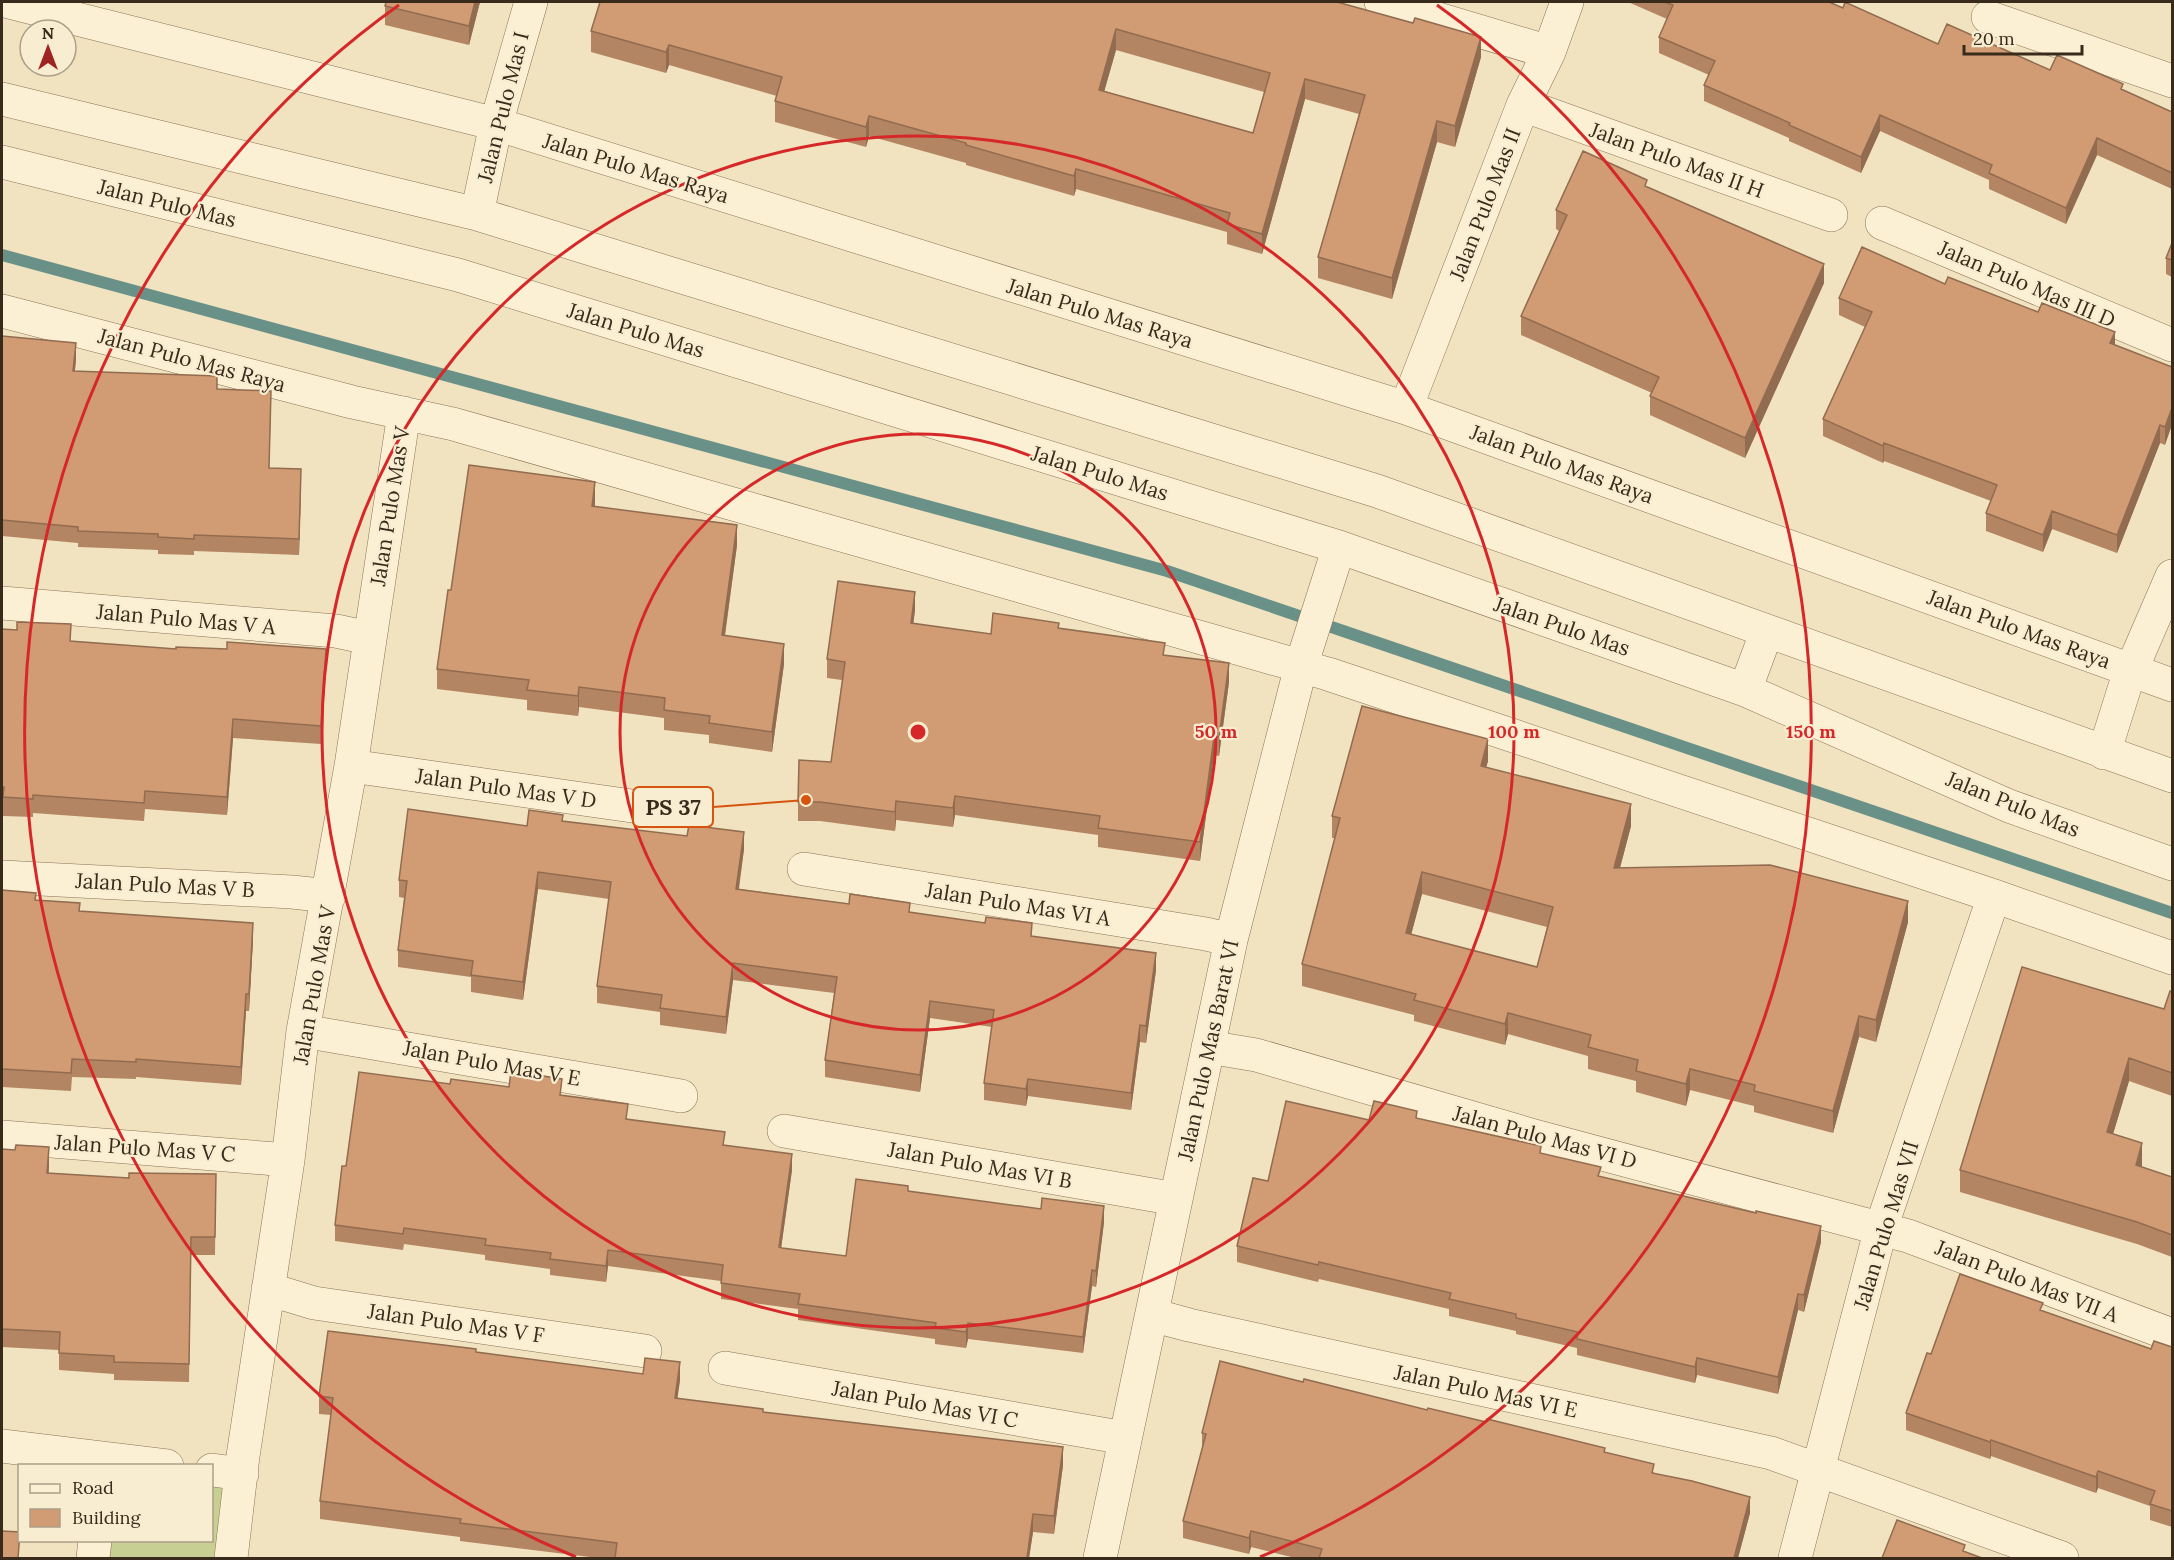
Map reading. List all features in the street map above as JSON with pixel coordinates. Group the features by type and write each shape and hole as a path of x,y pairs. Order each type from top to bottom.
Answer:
{"street":[{"name":"Jalan Pulo Mas Raya","path":"9,2 495,130 1406,408 2128,678 2172,685"},
{"name":"Jalan Pulo Mas I","path":"478,208 495,130 531,2"},
{"path":"1381,2 1548,52"},
{"name":"Jalan Pulo Mas II","path":"1406,408 1523,105 1548,52 1567,2"},
{"path":"1988,17 2172,81"},
{"path":"2,99 478,208 1377,491 1767,631 2107,741 2172,776"},
{"name":"Jalan Pulo Mas II H","path":"1523,105 1831,215"},
{"name":"Jalan Pulo Mas","path":"2,162 458,275 1745,690 2009,806 2172,864"},
{"name":"Jalan Pulo Mas III D","path":"1882,223 2172,345"},
{"name":"Jalan Pulo Mas Raya","path":"2,311 453,424 1306,653 1328,674 1994,896 2172,958"},
{"name":"Jalan Pulo Mas V","path":"231,1558 227,1472 243,1456 288,1160 303,1031 351,766 404,413"},
{"name":"Jalan Pulo Mas Barat VI","path":"1100,1558 1231,940 1306,653 1336,559"},
{"path":"2107,741 2128,678 2172,576"},
{"name":"Jalan Pulo Mas V A","path":"2,603 336,632 369,638"},
{"path":"1745,690 1767,631"},
{"name":"Jalan Pulo Mas V D","path":"351,766 660,810"},
{"name":"Jalan Pulo Mas VI A","path":"804,868 1231,940"},
{"name":"Jalan Pulo Mas V B","path":"2,877 292,892 329,896"},
{"name":"Jalan Pulo Mas VII","path":"1795,1558 1881,1228 1994,896"},
{"name":"Jalan Pulo Mas V E","path":"303,1031 681,1096"},
{"name":"Jalan Pulo Mas VI D","path":"1208,1047 1256,1055 1531,1135 1881,1228"},
{"name":"Jalan Pulo Mas VI B","path":"784,1131 1176,1198"},
{"name":"Jalan Pulo Mas V C","path":"2,1137 288,1160"},
{"name":"Jalan Pulo Mas VII A","path":"1881,1228 1908,1236 2172,1335"},
{"name":"Jalan Pulo Mas V F","path":"268,1289 315,1303 645,1351"},
{"name":"Jalan Pulo Mas VI E","path":"1152,1315 1771,1454 2062,1558"},
{"name":"Jalan Pulo Mas VI C","path":"724,1368 1125,1438"},
{"path":"2,1446 101,1462 134,1464"},
{"path":"93,1558 95,1542"}],"green space":[{"path":"213,1476 234,1478 227,1558 100,1558 101,1542 213,1542"}],"building":[{"path":"386,2 475,2 469,26 385,6"},
{"path":"600,2 1337,2 1413,23 1415,18 1481,37 1455,126 1437,121 1392,278 1318,257 1365,95 1305,79 1262,234 1227,224 1230,213 1076,169 1074,176 869,116 866,127 775,101 782,77 669,45 666,52 591,31","holes":["1116,29 1270,73 1253,133 1099,90"]},
{"path":"1664,2 1829,2 1843,8 1845,2 1938,44 1947,24 2050,70 2057,55 2123,84 2121,89 2172,112 2172,173 2097,138 2066,208 1989,173 1992,165 1880,115 1861,157 1704,85 1715,61 1659,37 1673,5"},
{"path":"1583,151 1647,180 1645,186 1824,264 1745,438 1650,396 1659,377 1521,316 1567,215 1556,210"},
{"path":"2172,243 2172,260 2166,258"},
{"path":"1862,247 1945,284 1948,277 2038,312 2042,303 2115,332 2110,343 2172,367 2172,408 2165,427 2160,425 2117,535 2052,511 2043,535 1986,513 1997,485 1884,443 1883,446 1823,419 1872,312 1839,298"},
{"path":"2,336 76,343 73,371 217,376 217,389 271,391 269,468 301,469 299,539 194,535 194,539 158,537 158,534 78,531 78,527 2,520"},
{"path":"469,465 595,482 592,506 737,525 722,635 784,644 772,732 709,723 710,716 664,710 665,698 579,687 578,696 527,690 529,680 437,669"},
{"path":"838,581 915,592 911,623 991,634 993,613 1059,623 1058,628 1165,643 1163,655 1229,663 1219,737 1214,737 1200,842 1098,828 1100,816 955,796 953,808 896,801 895,812 820,802 798,802 799,760 831,762 845,662 827,659"},
{"path":"17,622 71,624 70,641 176,649 176,647 227,649 227,642 326,649 321,726 233,719 227,797 145,791 144,803 33,795 33,799 3,797 2,629 17,630"},
{"path":"1362,706 1488,739 1481,766 1631,804 1614,868 1770,865 1908,901 1876,1020 1859,1016 1833,1111 1754,1091 1755,1085 1690,1069 1686,1084 1636,1071 1638,1060 1588,1047 1591,1035 1508,1013 1505,1024 1414,1000 1416,994 1302,964 1340,818 1332,816","holes":["1422,872 1553,907 1537,967 1406,933"]},
{"path":"408,809 527,826 529,810 563,815 562,821 687,836 689,825 744,832 736,889 849,904 850,894 910,903 909,912 985,923 986,917 1032,923 1031,936 1156,953 1146,1026 1140,1025 1131,1093 1028,1079 1026,1089 984,1083 994,1010 930,1001 920,1075 825,1060 837,977 733,963 726,1017 660,1008 662,995 597,986 611,882 538,872 523,982 471,975 473,961 398,950 407,881 399,880"},
{"path":"2,890 36,893 35,900 80,903 79,911 253,923 249,994 246,994 241,1067 136,1059 136,1062 72,1059 71,1073 2,1069"},
{"path":"2022,967 2164,1009 2170,991 2172,992 2172,1073 2129,1058 2107,1132 2142,1143 2136,1165 2172,1177 2172,1235 2137,1222 1960,1170"},
{"path":"511,1071 562,1079 560,1095 628,1104 626,1119 725,1132 723,1145 792,1154 779,1247 782,1248 846,1256 856,1179 908,1186 908,1191 1041,1209 1042,1198 1104,1206 1096,1271 1092,1270 1083,1337 968,1323 966,1332 935,1328 936,1323 798,1304 800,1294 721,1283 723,1265 608,1250 606,1266 550,1259 551,1253 485,1245 486,1239 404,1228 403,1234 335,1225 342,1166 346,1166 359,1072 450,1084 451,1079 509,1087"},
{"path":"1286,1101 1369,1120 1374,1101 1417,1111 1416,1118 1541,1146 1540,1153 1601,1167 1598,1176 1821,1226 1804,1295 1798,1294 1778,1377 1697,1358 1695,1367 1577,1339 1578,1332 1516,1318 1516,1314 1449,1299 1451,1293 1319,1262 1318,1265 1237,1246 1253,1178 1268,1181"},
{"path":"16,1145 49,1147 47,1173 129,1178 129,1173 216,1174 215,1237 191,1237 189,1364 114,1362 114,1356 59,1353 60,1332 2,1329 2,1149 15,1150"},
{"path":"1960,1274 2043,1303 2040,1310 2151,1349 2154,1341 2172,1347 2172,1511 2150,1504 2155,1491 2098,1471 2096,1477 1906,1413 1927,1353 1931,1354"},
{"path":"328,1331 476,1349 476,1352 643,1374 645,1358 680,1362 675,1398 763,1409 763,1412 1063,1447 1054,1516 1033,1514 1027,1558 615,1558 617,1543 460,1523 461,1519 320,1501 333,1398 319,1396"},
{"path":"1220,1361 1303,1382 1304,1379 1427,1410 1428,1408 1486,1422 1487,1419 1605,1448 1604,1452 1654,1464 1652,1473 1750,1497 1734,1558 1319,1558 1322,1549 1251,1531 1249,1538 1183,1521 1206,1434 1202,1433"},
{"path":"1897,1520 1965,1545 1963,1551 1982,1558 1882,1558"},
{"path":"2,1531 18,1532 18,1558 2,1558"}],"waterway":[{"path":"2,255 1167,571 2172,913"}],"place":[{"name":"PS 37","path":"806,800"}]}
